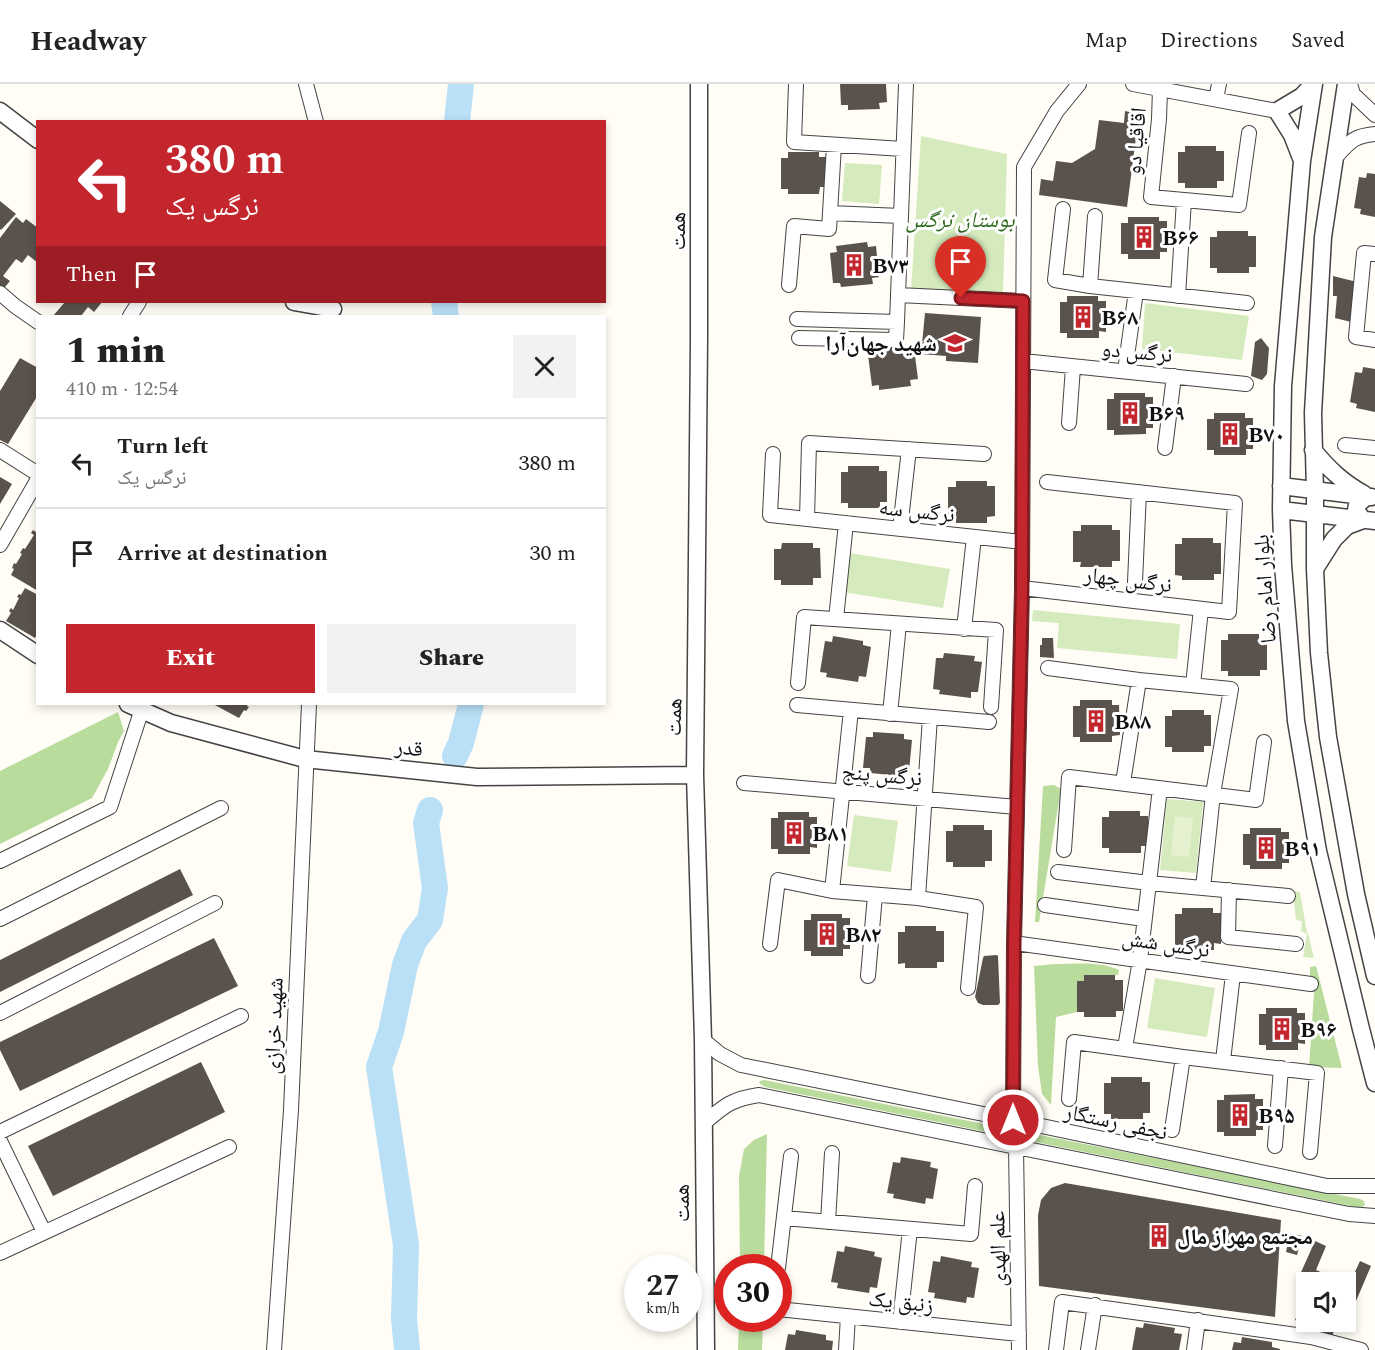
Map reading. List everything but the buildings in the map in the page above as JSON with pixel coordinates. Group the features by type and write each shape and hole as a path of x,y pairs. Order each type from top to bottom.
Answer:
{"street":[{"path":"306,84 315,120"},
{"name":"همت","path":"699,84 695,775 703,1040 706,1350"},
{"path":"796,84 794,142 903,149"},
{"path":"799,338 896,340 906,84"},
{"path":"1013,1120 1014,944 1022,588 1024,167 1057,111 1078,84"},
{"path":"1133,84 1277,111 1295,140 1302,161"},
{"path":"1216,99 1219,84"},
{"path":"1277,111 1302,96 1313,84"},
{"name":"بلوار امام رضا","path":"1313,84 1302,161 1283,386 1281,486 1283,565 1296,721 1318,851 1375,1083"},
{"path":"1348,84 1353,94 1375,115"},
{"path":"1348,84 1323,237 1313,413 1315,569 1319,653 1328,737 1356,894 1375,976"},
{"name":"اقاقیا دو","path":"1161,89 1151,197 1184,200"},
{"path":"0,111 36,138"},
{"path":"1178,296 1184,200 1239,204 1249,133"},
{"path":"1334,159 1351,141 1362,135 1375,134"},
{"path":"789,285 794,226 829,229 834,144"},
{"path":"1063,209 1055,280 1247,303"},
{"path":"830,213 901,216"},
{"path":"1090,286 1095,216"},
{"path":"1375,254 1364,253 1356,337 1375,340"},
{"path":"1125,372 1136,291"},
{"path":"0,293 36,321"},
{"path":"898,295 1023,301"},
{"path":"300,303 333,309"},
{"path":"796,320 897,322"},
{"name":"نرگس دو","path":"1023,361 1246,384"},
{"path":"1069,423 1073,367"},
{"path":"1165,448 1174,376"},
{"path":"807,519 809,443 984,454"},
{"path":"1346,445 1375,448"},
{"path":"900,529 909,449"},
{"path":"0,450 36,475"},
{"path":"1313,450 1329,470 1350,487 1372,498"},
{"name":"نرگس سه","path":"773,454 770,515 1022,542"},
{"path":"0,544 36,480"},
{"path":"1047,482 1139,492 1135,582"},
{"path":"1281,486 1372,498"},
{"name":"نرگس چهار","path":"1022,588 1229,612 1235,503 1139,492"},
{"path":"1369,520 1356,510 1357,505 1365,498 1372,498"},
{"path":"1281,510 1369,520"},
{"path":"1315,569 1334,539 1347,526 1369,520"},
{"path":"836,620 846,524"},
{"path":"964,629 974,537"},
{"path":"1194,685 1201,609"},
{"path":"798,683 804,617 996,630 991,707"},
{"path":"890,714 898,624"},
{"path":"0,630 36,654"},
{"path":"1048,668 1231,689 1213,794 1203,888"},
{"path":"1123,783 1139,680"},
{"name":"شهید خرازی","path":"274,1350 291,1110 309,705"},
{"path":"797,705 989,722"},
{"path":"0,861 110,807 135,706"},
{"name":"قدر","path":"135,706 171,723 305,759 477,777 695,775"},
{"path":"832,891 851,710"},
{"path":"918,898 930,717"},
{"path":"1064,850 1069,777 1256,800 1264,742"},
{"name":"نرگس پنج","path":"744,783 1017,807"},
{"path":"1125,1048 1140,960 1160,788"},
{"path":"0,919 221,808"},
{"path":"1058,872 1288,896"},
{"path":"770,944 778,880 832,891 918,898 976,907 968,988"},
{"path":"1229,890 1228,937 1296,944"},
{"path":"868,976 875,895"},
{"path":"0,1013 215,903"},
{"path":"1045,905 1144,920"},
{"name":"نرگس شش","path":"1014,944 1311,984"},
{"path":"1223,1060 1233,974"},
{"path":"0,1132 241,1016"},
{"name":"نجفی رستگار","path":"703,1040 720,1054 741,1065 1327,1186 1375,1186"},
{"path":"1069,1099 1074,1042 1317,1073 1310,1152"},
{"path":"1172,1130 1183,1057"},
{"path":"1275,1146 1281,1068"},
{"name":"نجفی رستگار","path":"703,1124 727,1104 742,1097 759,1095 1348,1214 1375,1216"},
{"path":"0,1141 44,1232"},
{"name":"علم الهدی","path":"1016,1146 1019,1350"},
{"path":"0,1253 229,1147"},
{"path":"828,1222 832,1153"},
{"path":"780,1254 791,1156"},
{"path":"784,1218 971,1234 975,1186"},
{"path":"900,1322 910,1229"},
{"path":"1056,1350 1062,1302 1198,1320 1311,1343 1360,1350"},
{"path":"1088,1350 1095,1305"},
{"name":"زنبق یک","path":"792,1310 1019,1334"},
{"path":"846,1350 848,1316"},
{"path":"1194,1350 1198,1320"}],"green space":[{"name":"بوستان نرگس","path":"921,136 1007,154 1003,295 911,290"},
{"path":"845,163 882,165 879,204 842,201"},
{"path":"1145,303 1249,316 1242,360 1142,349"},
{"path":"850,553 950,569 943,608 843,592"},
{"path":"1033,610 1180,624 1177,659 1057,648 1059,623 1032,621"},
{"path":"118,712 124,731 108,769 92,798 0,844 0,771"},
{"path":"1054,785 1061,789 1039,922 1035,922 1043,786"},
{"path":"1167,799 1203,802 1196,873 1160,870"},
{"path":"854,815 898,821 891,872 847,866"},
{"path":"1175,816 1193,818 1189,857 1171,855"},
{"path":"1293,891 1300,892 1314,958 1303,957 1307,934 1301,931 1302,921 1296,920"},
{"path":"1096,964 1119,970 1118,975 1084,975 1084,981 1077,981 1077,1012 1056,1017 1051,1105 1042,1094 1038,1066 1034,966"},
{"path":"1316,966 1342,1068 1309,1067 1315,978 1310,976 1310,967"},
{"path":"1155,978 1215,988 1207,1037 1147,1028"},
{"path":"764,1080 1360,1199 1365,1205 1361,1208 765,1087 759,1083"},
{"path":"767,1134 764,1254 740,1254 739,1176 744,1149 754,1140"},
{"path":"739,1332 763,1332 762,1350 738,1350"}],"waterway":[{"path":"457,120 461,84"},
{"path":"444,303 446,315"},
{"path":"455,756 461,743 471,705"},
{"path":"407,1350 404,1318 406,1245 379,1067 391,1032 405,965 414,941 430,920 435,888 426,823 430,810"}],"place":[{"name":"B۶۶","path":"1144,237"},
{"name":"B۷۳","path":"854,265"},
{"name":"B۶۸","path":"1083,317"},
{"name":"شهید جهان‌آرا","path":"955,343"},
{"name":"B۶۹","path":"1130,413"},
{"name":"B۷۰","path":"1230,434"},
{"name":"B۸۸","path":"1096,721"},
{"name":"B۸۱","path":"794,833"},
{"name":"B۹۱","path":"1266,848"},
{"name":"B۸۲","path":"827,934"},
{"name":"B۹۶","path":"1282,1029"},
{"name":"B۹۵","path":"1240,1115"},
{"name":"مجتمع مهراز مال","path":"1159,1236"}],"route":[{"path":"961,298 1023,301 1022,588 1014,944 1013,1120"}]}
